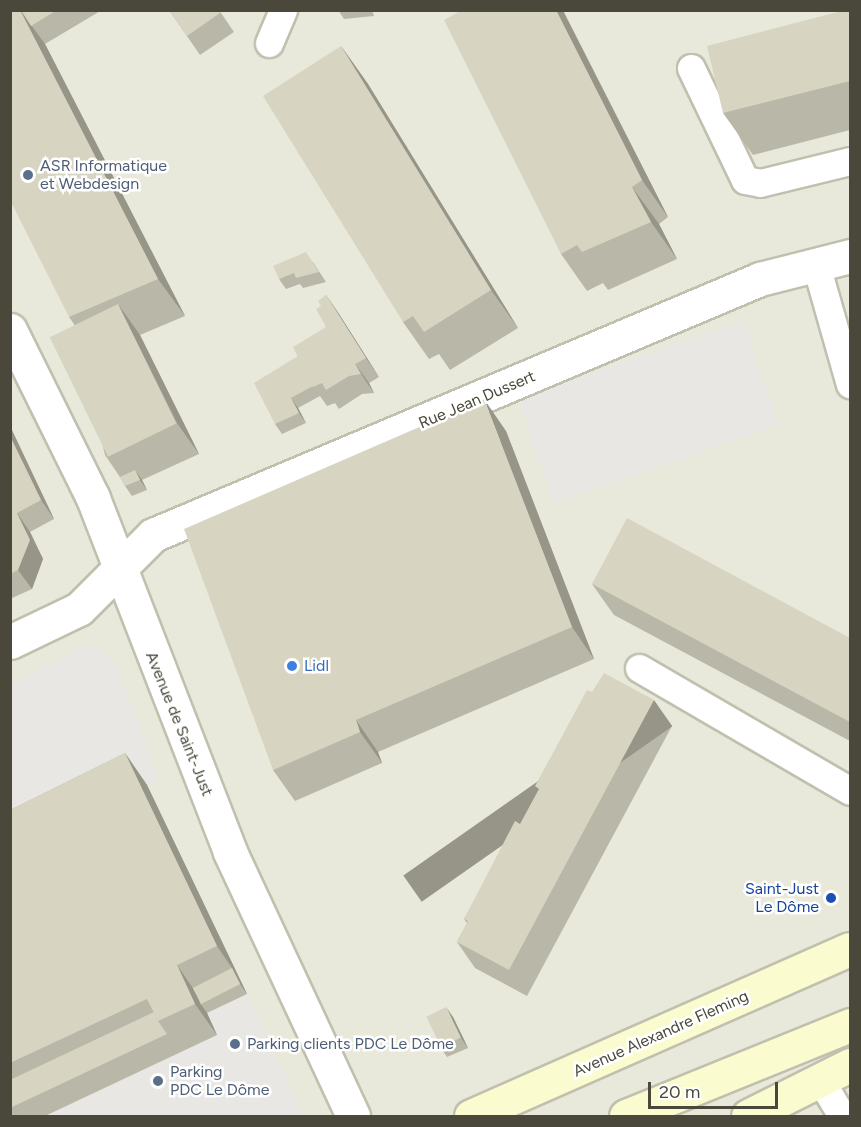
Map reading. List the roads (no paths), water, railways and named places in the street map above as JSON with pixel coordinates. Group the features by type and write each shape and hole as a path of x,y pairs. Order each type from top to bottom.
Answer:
{"main road":[{"name":"Avenue Alexandre Fleming","path":"471,1116 850,949"},
{"path":"626,1116 850,1025"},
{"path":"748,1116 850,1065"}],"street":[{"name":"Rue Jean Dussert","path":"10,642 79,609 153,535 760,279 850,256"},
{"name":"Avenue de Saint-Just","path":"10,330 93,498 118,572 230,852 353,1116"}],"lane":[{"path":"269,43 283,10"},
{"path":"691,68 745,180 760,183 850,161"},
{"path":"816,265 850,384"},
{"path":"639,668 850,791"},
{"path":"821,1081 842,1116"}],"place":[{"name":"ASR Informatique et Webdesign","path":"28,175"},
{"name":"Lidl","path":"292,666"},
{"name":"Saint-Just Le Dôme","path":"831,898"},
{"name":"Parking clients PDC Le Dôme","path":"235,1044"},
{"name":"Parking PDC Le Dôme","path":"158,1081"}]}
